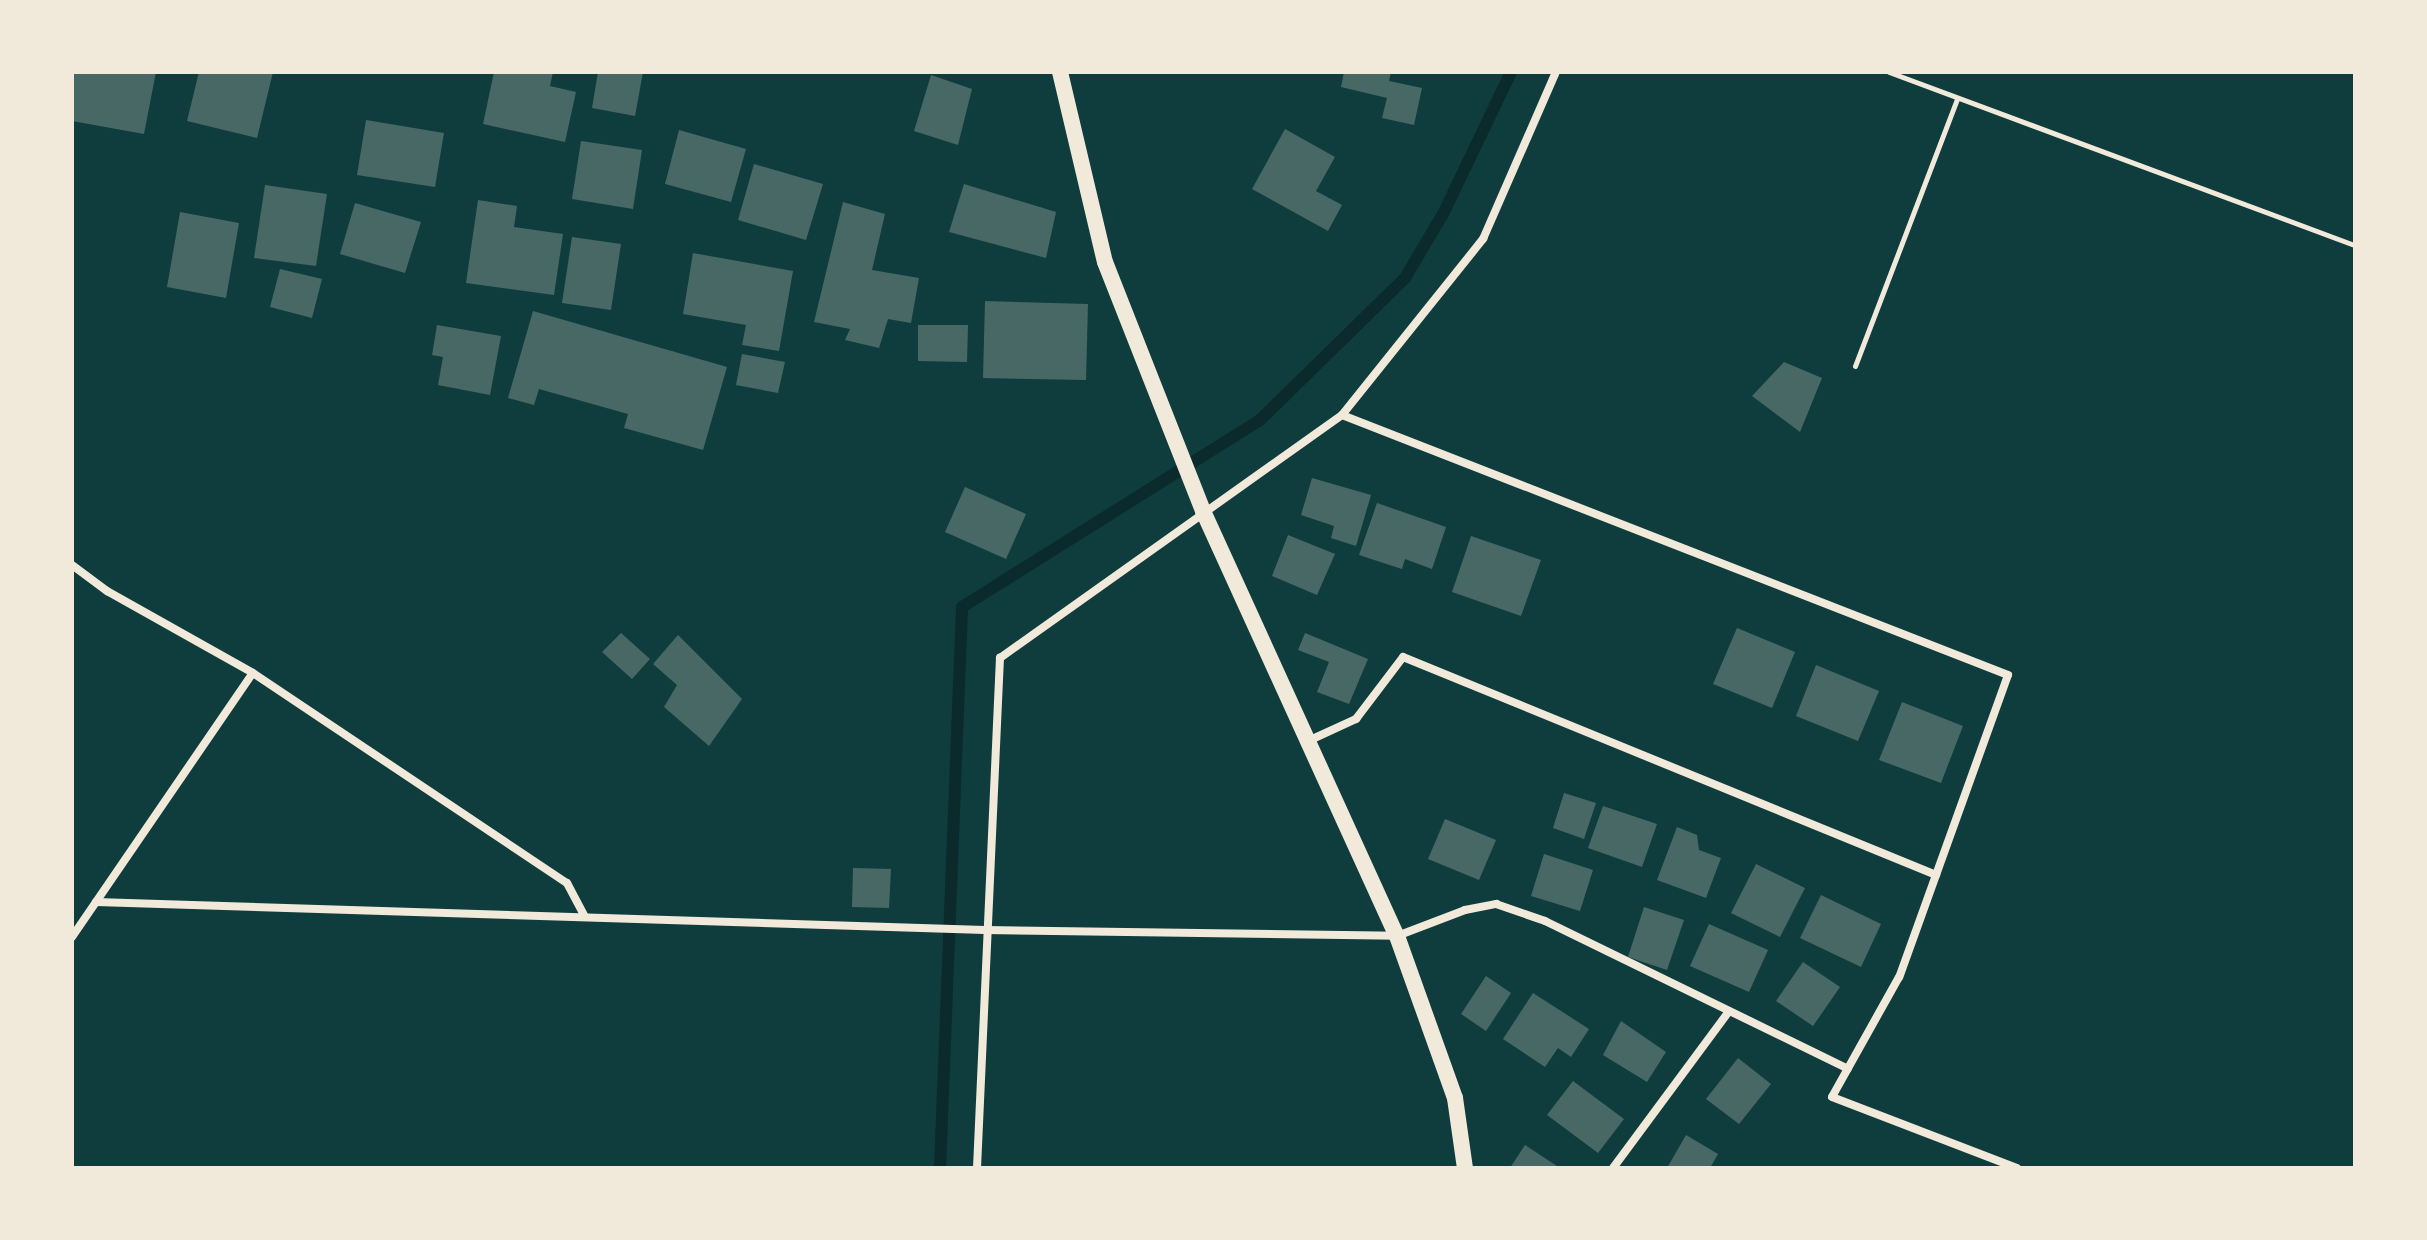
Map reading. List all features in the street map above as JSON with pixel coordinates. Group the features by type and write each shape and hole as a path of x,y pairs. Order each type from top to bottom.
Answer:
{"main road":[{"path":"1060,72 1105,262 1203,511 1397,936 1455,1098 1465,1168"}],"street":[{"path":"977,1168 985,930 1000,658 1342,415 1483,239 1556,72"},
{"path":"1342,415 2008,675 1899,977 1832,1097 2017,1168"},
{"path":"72,565 107,591 253,673 567,883 585,917"},
{"path":"1308,741 1356,719 1403,657 1936,875"},
{"path":"72,937 253,673"},
{"path":"96,902 985,930 1397,936 1465,910 1496,904 1545,921 1848,1069"},
{"path":"1613,1168 1729,1011"}],"path":[{"path":"1889,72 2355,245"},
{"path":"1855,366 1957,99"}],"building":[{"path":"72,72 156,72 144,134 72,121"},
{"path":"199,72 273,72 257,138 187,121"},
{"path":"494,72 553,72 550,86 576,92 565,142 483,124"},
{"path":"598,72 643,72 635,116 592,108"},
{"path":"1344,72 1391,72 1389,81 1422,88 1414,125 1382,118 1387,98 1341,87"},
{"path":"931,75 972,89 958,145 914,131"},
{"path":"366,120 444,133 435,187 357,175"},
{"path":"1285,129 1335,157 1316,191 1342,205 1328,231 1252,189"},
{"path":"679,130 746,149 731,202 665,184"},
{"path":"581,141 642,150 633,209 572,199"},
{"path":"754,164 823,184 806,240 738,220"},
{"path":"964,184 1056,212 1046,258 949,232"},
{"path":"265,185 327,194 316,266 254,258"},
{"path":"478,200 517,206 514,227 563,234 554,295 466,283"},
{"path":"843,202 885,214 872,270 919,278 911,323 888,319 879,348 845,340 850,329 814,322"},
{"path":"355,203 421,222 405,273 340,254"},
{"path":"180,212 239,223 226,298 167,287"},
{"path":"572,237 621,244 611,310 562,303"},
{"path":"693,253 793,271 779,351 742,345 746,325 683,314"},
{"path":"280,269 322,279 312,318 270,307"},
{"path":"985,301 1088,304 1086,380 983,378"},
{"path":"533,311 727,367 703,450 624,428 628,414 539,389 534,405 508,398"},
{"path":"437,325 501,336 490,395 438,385 443,357 432,355"},
{"path":"918,325 968,325 967,362 918,361"},
{"path":"742,354 785,362 778,393 736,385"},
{"path":"1784,362 1822,378 1800,432 1752,396"},
{"path":"1312,478 1371,495 1356,546 1331,538 1334,526 1301,515"},
{"path":"965,487 1026,514 1006,559 945,532"},
{"path":"1377,503 1446,527 1432,569 1405,559 1402,569 1359,555"},
{"path":"1288,535 1335,554 1317,595 1272,576"},
{"path":"1471,536 1541,560 1521,616 1452,592"},
{"path":"1737,628 1795,652 1772,708 1713,684"},
{"path":"621,633 650,659 632,679 602,652"},
{"path":"1305,633 1368,659 1349,704 1317,692 1329,662 1298,650"},
{"path":"678,635 742,699 709,746 664,707 677,685 653,664"},
{"path":"1816,665 1879,691 1858,741 1796,716"},
{"path":"1902,702 1963,726 1941,783 1879,760"},
{"path":"1564,793 1596,803 1584,839 1553,828"},
{"path":"1603,806 1657,824 1642,867 1588,848"},
{"path":"1445,819 1496,840 1479,880 1428,859"},
{"path":"1677,827 1697,835 1699,850 1721,858 1706,898 1657,880"},
{"path":"1544,854 1593,870 1580,911 1531,896"},
{"path":"1756,864 1805,888 1780,937 1731,913"},
{"path":"853,868 891,869 889,908 852,907"},
{"path":"1821,895 1881,924 1861,967 1800,938"},
{"path":"1644,907 1684,920 1667,970 1628,957"},
{"path":"1709,924 1768,950 1749,992 1690,966"},
{"path":"1803,962 1840,987 1813,1026 1776,1001"},
{"path":"1486,976 1511,993 1486,1031 1461,1014"},
{"path":"1533,993 1589,1029 1571,1057 1558,1048 1545,1067 1503,1039"},
{"path":"1621,1021 1666,1052 1647,1082 1603,1055"},
{"path":"1738,1058 1771,1084 1739,1124 1706,1099"},
{"path":"1573,1081 1624,1119 1598,1153 1547,1115"},
{"path":"1686,1135 1718,1154 1710,1168 1667,1168"},
{"path":"1525,1145 1560,1168 1510,1168"}],"waterway":[{"path":"940,1168 962,607 1259,421 1405,278 1444,212 1511,72"}]}
